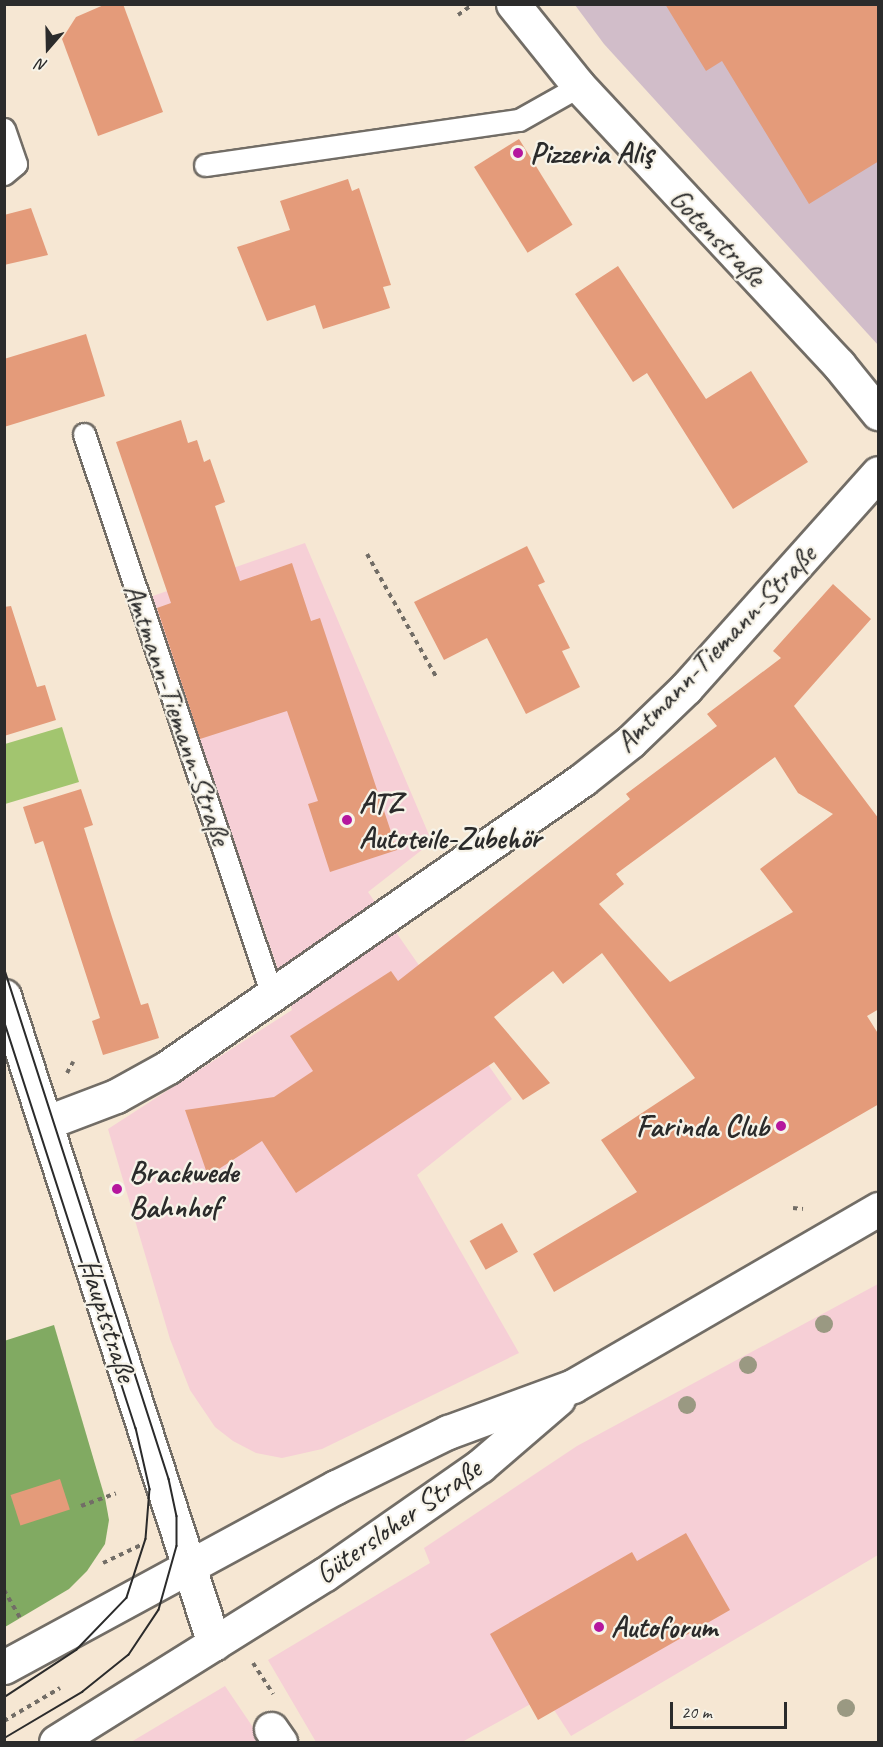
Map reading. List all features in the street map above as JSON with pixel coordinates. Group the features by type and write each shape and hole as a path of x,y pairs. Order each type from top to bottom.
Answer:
{"street":[{"name":"Gotenstraße","path":"513,4 579,87 839,364 879,413"},
{"name":"Amtmann-Tiemann-Straße","path":"45,1123 102,1103 143,1082 511,831 630,742 693,680 879,473"},
{"name":"Hauptstraße","path":"4,996 214,1644"},
{"name":"Gütersloher Straße","path":"4,1667 189,1565 448,1432 573,1386 879,1209"},
{"name":"Gütersloher Straße","path":"56,1743 214,1644 480,1467 573,1386"}],"lane":[{"path":"205,165 519,120 579,87"},
{"path":"4,129 16,164 4,174"},
{"name":"Amtmann-Tiemann-Straße","path":"84,434 272,995"}],"path":[{"path":"458,15 473,4"},
{"path":"367,554 437,678"},
{"path":"81,1506 116,1493"},
{"path":"103,1563 177,1527"},
{"path":"4,1590 22,1624"},
{"path":"249,1657 274,1694"},
{"path":"4,1721 60,1688"}],"shaded area":[{"path":"575,5 878,5 878,345 604,44"},
{"path":"305,543 432,842 368,892 512,1099 417,1175 519,1353 322,1449 282,1458 256,1453 233,1441 215,1427 190,1390 170,1339 108,1129 292,1010 150,597"},
{"path":"878,1284 878,1555 571,1736 545,1696 462,1742 316,1742 268,1660 430,1563 424,1548 577,1446"},
{"path":"225,1686 263,1742 131,1742"}],"green space":[{"path":"62,727 79,782 5,804 5,744"},
{"path":"54,1325 105,1498 109,1520 105,1544 87,1571 69,1589 5,1627 4,1341"}],"building":[{"path":"106,4 123,4 163,112 98,136 62,39 76,17"},
{"path":"665,4 879,4 879,161 809,204 722,61 706,71"},
{"path":"519,139 573,225 528,253 474,167"},
{"path":"348,179 352,191 359,188 391,285 383,287 390,308 323,329 315,305 267,321 237,247 290,230 280,201"},
{"path":"31,208 48,255 4,265 4,215"},
{"path":"618,266 706,399 751,371 808,462 733,509 647,373 633,382 575,294"},
{"path":"86,334 105,396 4,427 4,359"},
{"path":"181,420 188,443 197,440 204,462 210,459 225,502 215,506 240,581 292,563 311,621 320,618 397,850 330,872 308,804 318,801 287,711 200,739 157,608 171,603 116,442"},
{"path":"527,546 545,582 538,585 570,648 562,651 580,687 526,714 487,638 444,660 414,602"},
{"path":"833,584 871,619 794,706 879,819 879,1009 867,1016 879,1035 879,1104 554,1292 533,1254 637,1192 601,1140 695,1078 602,953 563,984 553,971 494,1017 550,1083 523,1100 494,1062 296,1193 262,1141 208,1176 185,1110 274,1097 313,1071 290,1036 391,971 398,981 630,799 626,794 717,726 707,714 781,658 773,651","holes":["775,757 798,793 833,814 760,869 793,912 670,982 599,904 624,884 616,874"]},
{"path":"11,606 37,687 45,685 56,720 4,736 4,607"},
{"path":"81,789 93,825 84,828 141,1005 148,1003 159,1038 103,1055 92,1021 100,1018 43,841 35,844 23,807"},
{"path":"502,1223 518,1252 486,1270 470,1241"},
{"path":"60,1479 70,1509 20,1526 11,1495"},
{"path":"686,1533 730,1610 538,1720 490,1634 632,1552 637,1561"}],"tram line":[{"path":"4,967 169,1479 177,1516 177,1546 159,1610 129,1655 83,1692 4,1739"},
{"path":"4,1020 136,1428 150,1489 146,1539 127,1598 77,1650 4,1698"}],"place":[{"name":"Pizzeria Aliş","path":"518,153"},
{"name":"ATZ Autoteile-Zubehör","path":"347,820"},
{"name":"Farinda Club","path":"781,1126"},
{"name":"Brackwede Bahnhof","path":"117,1189"},
{"name":"Autoforum","path":"599,1627"}]}
